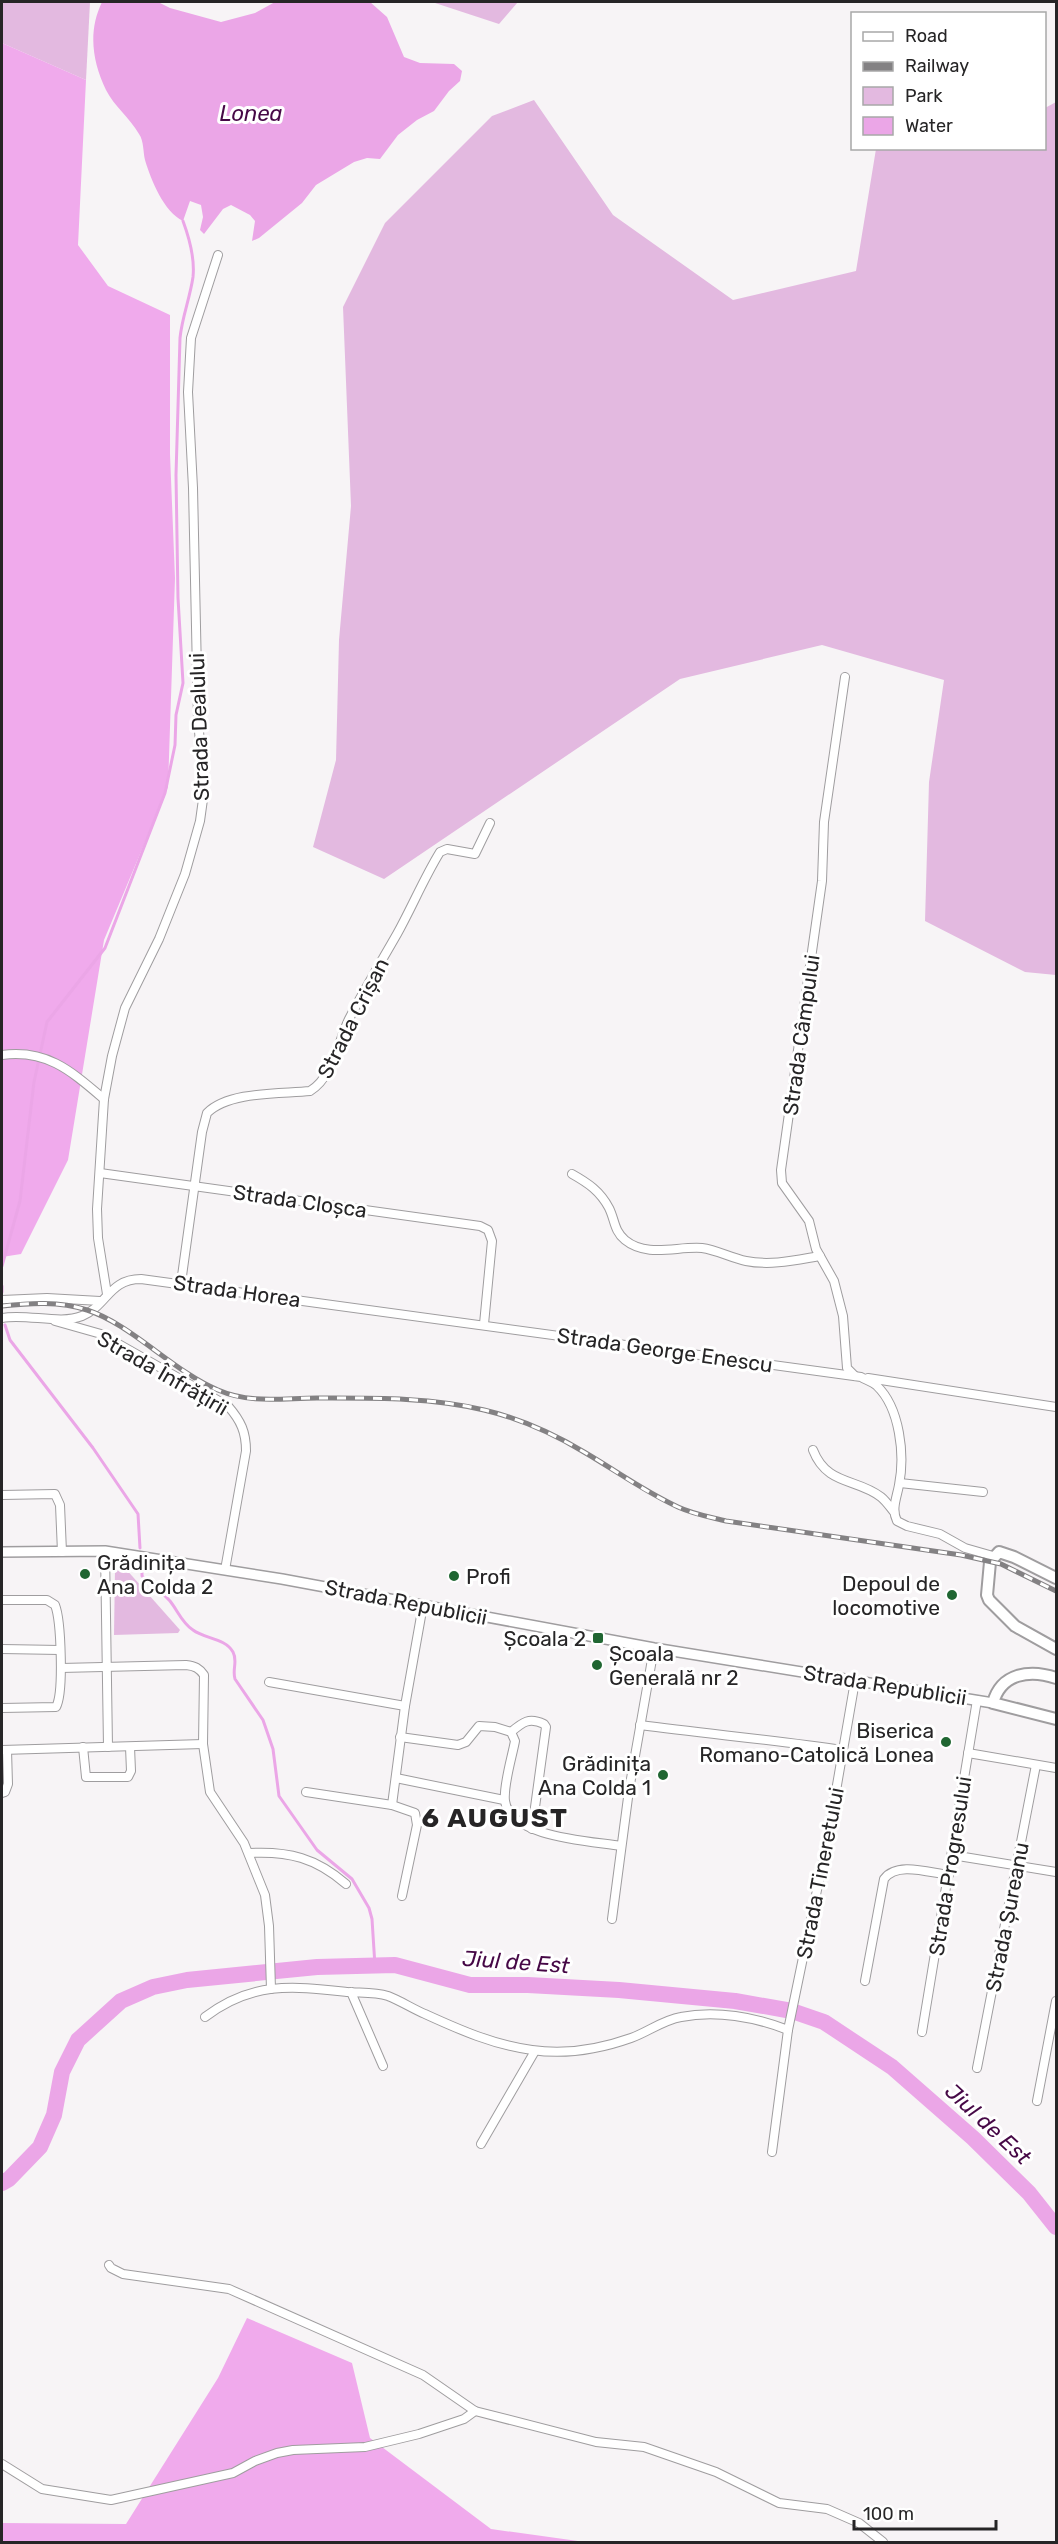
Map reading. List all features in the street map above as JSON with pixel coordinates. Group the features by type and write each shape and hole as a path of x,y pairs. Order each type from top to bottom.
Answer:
{"main road":[{"path":"1056,1577 1006,1553 999,1552 993,1556 988,1573 987,1595 989,1600 1015,1626 1056,1649"},
{"path":"993,1703 1000,1687 1012,1676 1040,1674 1056,1678"},
{"name":"Strada Republicii","path":"993,1703 1056,1719"}],"street":[{"name":"Strada Dealului","path":"107,1294 98,1238 104,1098 118,1027 134,988 159,939 185,874 200,821 204,792 198,709 193,488 188,392 191,338 218,255"},
{"name":"Strada Câmpului","path":"844,677 825,811 822,881 781,1170 783,1183 809,1221 820,1256 829,1268 837,1289 843,1316 847,1368 854,1376"},
{"name":"Strada Crișan","path":"181,1284 196,1186 201,1132 207,1113 221,1103 243,1098 310,1091 317,1087 324,1078 362,994 398,933 440,852 447,849 475,854 490,823"},
{"path":"2,1055 40,1055 61,1065 104,1098"},
{"name":"Strada Cloșca","path":"100,1173 480,1226 491,1234 492,1241 484,1324"},
{"path":"572,1174 591,1185 609,1209 616,1231 627,1242 640,1248 655,1250 700,1248 748,1262 773,1263 820,1256"},
{"name":"Strada Horea","path":"2,1318 80,1317 118,1284 129,1279 484,1324"},
{"path":"2,1300 47,1298 100,1301"},
{"name":"Strada Înfrățirii","path":"42,1317 101,1334 228,1406 240,1420 246,1436 246,1452 225,1570"},
{"name":"Strada George Enescu","path":"484,1324 1056,1407"},
{"path":"854,1376 875,1384 890,1405 900,1448 900,1483 894,1512"},
{"path":"813,1450 817,1460 838,1479 881,1497 894,1512 901,1525 940,1534 964,1548 993,1556"},
{"path":"900,1483 983,1492"},
{"path":"2,1495 55,1494 60,1505 62,1552"},
{"path":"105,1551 108,1747"},
{"name":"Strada Republicii","path":"2,1552 105,1551 225,1570 654,1648 993,1703"},
{"path":"2,1600 48,1600 52,1602 57,1608 61,1668 59,1703 54,1708 2,1708"},
{"path":"392,1805 400,1737 423,1605"},
{"path":"612,1919 621,1846 654,1648"},
{"path":"2,1649 60,1650"},
{"path":"61,1668 106,1669 186,1665 195,1666 204,1675 203,1744 210,1792 250,1853 265,1895 268,1910 271,1989"},
{"name":"Strada Tineretului","path":"772,2152 788,2026 828,1837 855,1681"},
{"path":"269,1682 405,1706"},
{"name":"Strada Progresului","path":"922,2031 977,1700"},
{"path":"511,1732 524,1721 531,1719 546,1727 532,1829"},
{"path":"640,1725 766,1738 843,1750"},
{"path":"400,1737 458,1745 466,1742 479,1726 495,1726 511,1732 515,1741 504,1800 510,1815 519,1823 532,1829 621,1846"},
{"path":"2,1793 5,1792 8,1784 4,1750 203,1744"},
{"path":"83,1747 86,1777 128,1777 131,1771 130,1747"},
{"path":"968,1753 1056,1768"},
{"name":"Strada Șureanu","path":"977,2068 1018,1866 1035,1765"},
{"path":"396,1778 504,1800"},
{"path":"306,1792 392,1805 408,1809 417,1818 402,1896"},
{"path":"250,1853 273,1852 305,1859 329,1869 346,1884"},
{"path":"952,1855 1056,1872"},
{"path":"865,1981 884,1879 889,1873 899,1869 949,1875"},
{"path":"205,2017 236,1997 271,1989 320,1987 388,1996 473,2035 495,2043 535,2051 573,2051 605,2046 630,2038 667,2021 693,2016 718,2015 788,2026"},
{"path":"351,1992 383,2066"},
{"path":"1037,2101 1056,2001"},
{"path":"481,2144 535,2051"},
{"path":"109,2265 123,2274 229,2289 423,2375 475,2411 596,2442 644,2447 716,2472 779,2503 827,2510 843,2516 859,2523 883,2542"},
{"path":"2,2464 42,2489 111,2500 223,2476 277,2454 293,2450 365,2447 419,2434 464,2419 475,2411"}],"green space":[{"path":"2,2 90,2 86,80 2,43"},
{"path":"432,2 518,2 499,24"},
{"path":"534,100 613,215 733,300 856,271 876,150 1046,150 1046,107 1056,102 1056,975 1025,972 925,921 929,782 944,680 822,645 680,679 384,879 313,847 336,760 339,640 351,506 343,307 385,223 492,116"},
{"path":"117,1566 125,1568 180,1630 178,1633 114,1635 115,1569"}],"shaded area":[{"path":"2,43 86,80 78,245 108,286 170,315 170,454 175,578 168,787 104,940 68,1160 21,1254 2,1257"},
{"path":"247,2318 352,2363 370,2438 491,2529 585,2542 2,2542 2,2523 126,2524 218,2378"}],"water":[{"name":"Lonea","path":"102,2 158,2 170,8 221,22 255,13 275,2 370,2 387,17 404,57 420,63 454,64 462,71 460,81 434,111 417,120 398,135 380,159 367,158 354,162 316,185 302,203 259,238 252,241 255,221 250,215 231,205 223,209 204,234 200,230 203,217 201,205 190,201 183,221 176,217 164,203 145,160 141,137 113,101 101,79 95,57 93,35"}],"waterway":[{"path":"2,1266 20,1201 34,1082 47,1022 105,948 165,793 175,745 176,715 183,683 178,598 176,475 180,338 192,285 193,270 191,249 183,221"},
{"path":"2,1286 2,1292"},
{"path":"5,1325 10,1340 93,1448 138,1514 140,1548"},
{"path":"142,1570 142,1576 170,1601 189,1627 220,1641 233,1652 235,1679 263,1720 273,1749 279,1796 317,1850 352,1879 369,1908 372,1919 375,1966"},
{"name":"Jiul de Est","path":"2,2183 9,2179 40,2147 54,2115 62,2072 78,2040 121,2001 153,1987 187,1980 317,1967 395,1965 470,1985 528,1985 619,1990 735,2001 792,2011 824,2022 892,2067 973,2138 1029,2193 1056,2227"}],"railway":[{"path":"2,1306 55,1304 87,1310 120,1326 202,1382 218,1390 242,1397 254,1399 401,1399 464,1406 497,1413 536,1427 560,1439 654,1495 690,1512 726,1521 961,1555 1001,1564 1056,1591"}],"place":[{"name":"Grădinița Ana Colda 2","path":"85,1574"},
{"name":"Profi","path":"454,1576"},
{"name":"Depoul de locomotive","path":"952,1595"},
{"name":"Școala 2","path":"598,1638"},
{"name":"Școala Generală nr 2","path":"597,1665"},
{"name":"Biserica Romano-Catolică Lonea","path":"946,1742"},
{"name":"Grădinița Ana Colda 1","path":"663,1775"}],"district":[{"name":"6 AUGUST","path":"495,1818"}]}
